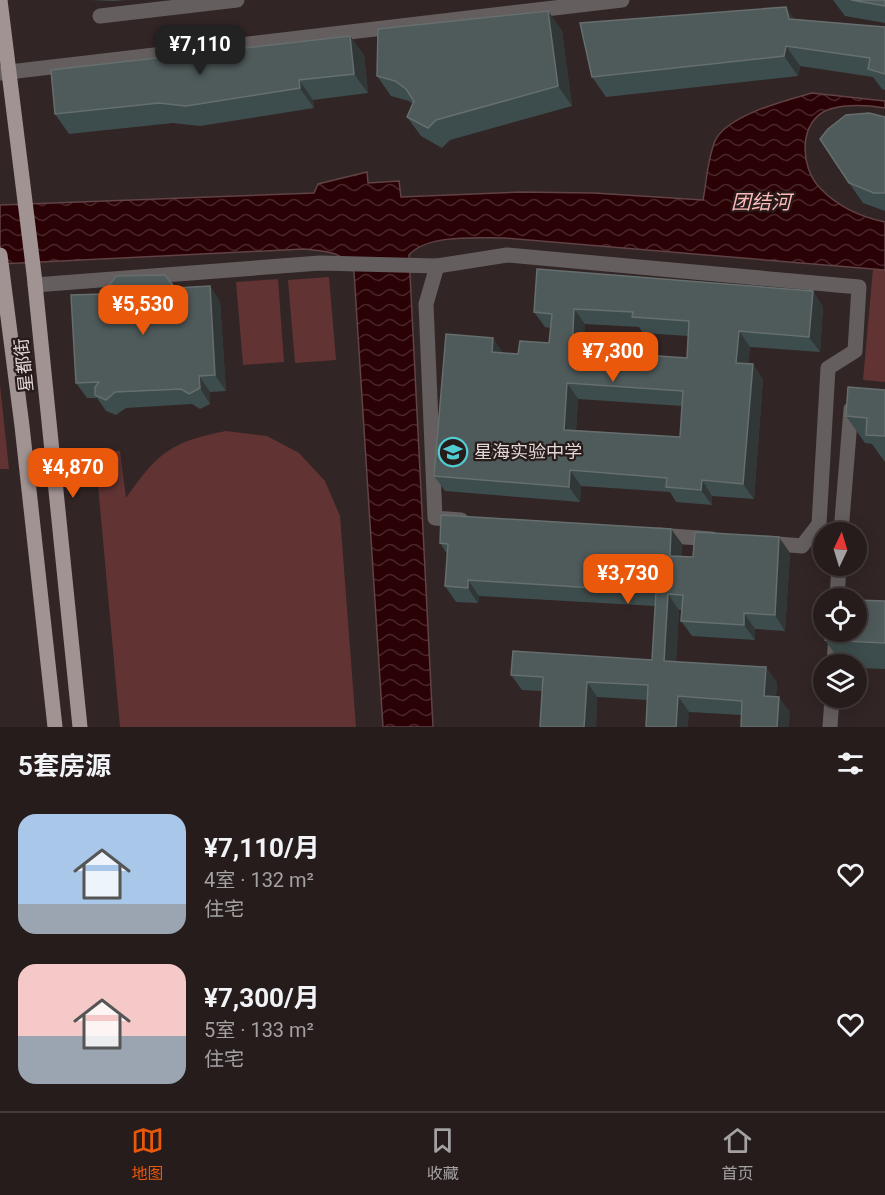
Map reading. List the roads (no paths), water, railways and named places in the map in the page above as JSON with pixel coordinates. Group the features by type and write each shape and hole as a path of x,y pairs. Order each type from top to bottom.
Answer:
{"main road":[{"name":"星都街","path":"0,0 4,73 34,280 80,727"},
{"name":"星都街","path":"0,255 22,426 55,727"}],"street":[{"path":"100,16 237,0"},
{"path":"4,73 622,0"},
{"path":"34,280 338,264 438,266 507,255 859,287 855,351 828,368 819,524 802,546 755,543"},
{"path":"438,266 426,304 435,518 471,520"},
{"path":"842,522 851,409 862,400 885,401"},
{"path":"637,533 731,541"},
{"path":"830,727 831,708"}],"water":[{"name":"团结河","path":"812,93 885,101 885,108 844,106 830,109 819,115 812,123 805,145 808,169 820,188 850,210 885,222 885,270 504,238 440,240 417,248 409,255 433,727 383,727 354,272 350,265 334,253 304,249 0,264 0,205 314,193 318,184 367,172 368,183 399,181 401,197 521,192 594,193 703,200 710,155 715,141 722,132 744,116"}],"place":[{"name":"星海实验中学","path":"453,452"}]}
